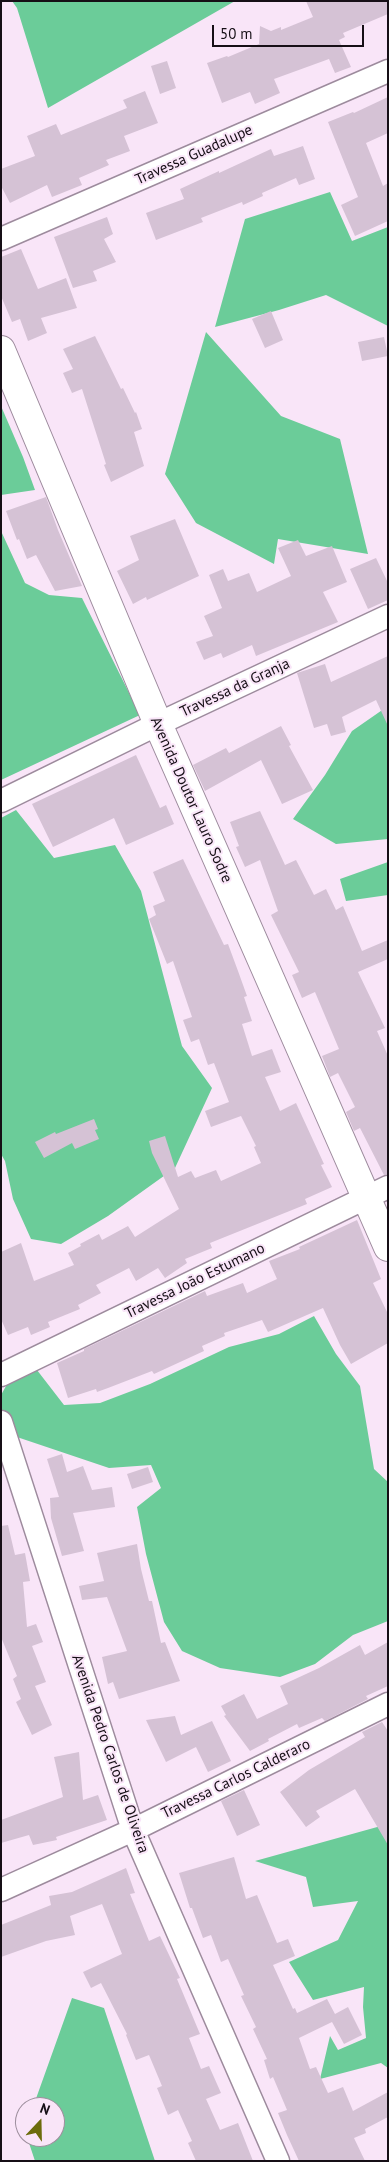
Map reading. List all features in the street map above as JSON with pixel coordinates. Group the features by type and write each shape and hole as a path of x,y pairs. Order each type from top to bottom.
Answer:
{"street":[{"name":"Travessa Guadalupe","path":"1,239 388,71"},
{"name":"Avenida Doutor Lauro Sodre","path":"1,350 158,724 376,1193 388,1248"},
{"name":"Travessa da Granja","path":"1,801 158,724 388,616"},
{"name":"Travessa João Estumano","path":"1,1375 376,1193"},
{"name":"Avenida Pedro Carlos de Oliveira","path":"1,1422 133,1830 278,2161"},
{"name":"Travessa Carlos Calderaro","path":"1,1890 133,1830 388,1704"}],"green space":[{"path":"12,1 235,1 48,108 17,8"},
{"path":"330,192 352,241 388,227 388,326 326,295 215,327 245,219"},
{"path":"206,332 281,416 340,439 368,554 278,539 274,564 196,523 165,474"},
{"path":"1,406 23,457 35,490 1,495"},
{"path":"1,531 25,583 49,595 82,598 140,715 1,780"},
{"path":"388,706 388,839 336,844 293,819 325,775 352,731"},
{"path":"16,810 54,858 115,845 141,891 182,1046 212,1088 175,1168 108,1216 61,1244 31,1239 13,1199 5,1161 1,1154 1,818"},
{"path":"388,862 388,895 346,901 340,879"},
{"path":"314,1316 336,1354 360,1386 374,1469 388,1482 388,1621 353,1635 315,1664 280,1677 220,1668 182,1651 164,1622 146,1554 137,1507 161,1488 151,1465 109,1468 8,1434 1,1411 1,1395 10,1379 30,1361 64,1405 100,1403 150,1384 229,1347 279,1334"},
{"path":"388,1824 388,2068 381,2063 320,2079 330,2036 338,2050 366,2038 363,2007 364,1987 313,2000 289,1962 338,1940 358,1901 313,1907 306,1877 255,1861"},
{"path":"72,1998 104,2008 155,2161 35,2161 30,2147 65,2147 65,2097 37,2097"}],"building":[{"path":"306,1 388,1 388,14 343,33 345,37 339,40 351,67 335,73 329,59 274,79 280,93 255,104 250,92 222,103 207,63 228,57 259,44 260,26 271,31 281,27 281,30 313,17"},
{"path":"167,61 176,88 160,94 151,66"},
{"path":"145,91 158,123 124,136 130,151 106,160 109,165 79,178 82,185 52,197 47,185 10,203 1,186 1,169 35,156 27,136 56,124 61,135 127,108 123,100"},
{"path":"388,97 388,133 366,143 383,186 388,183 388,221 355,236 341,205 358,197 328,122 354,113"},
{"path":"303,146 315,179 299,185 296,178 262,193 263,196 243,205 242,202 201,218 203,222 156,240 146,213 184,199 180,189 271,149 274,156"},
{"path":"107,217 113,234 104,239 116,262 93,271 97,281 73,288 54,237"},
{"path":"21,249 38,289 66,278 77,308 41,318 47,333 28,341 20,319 12,322 1,296 1,257"},
{"path":"271,311 283,340 265,348 252,319"},
{"path":"95,336 121,389 123,388 136,412 142,429 134,432 144,466 111,482 104,465 106,464 82,389 72,393 63,373 73,369 63,349"},
{"path":"384,337 388,356 362,361 358,342"},
{"path":"46,497 82,586 55,591 36,555 27,559 19,539 17,540 6,511"},
{"path":"175,519 199,576 147,600 146,597 133,604 117,571 139,560 130,536"},
{"path":"298,540 306,556 332,546 347,582 323,592 338,622 256,656 252,645 223,658 221,653 204,660 196,642 213,636 204,616 222,608 209,575 223,569 228,581 249,573 257,592 291,576 278,548"},
{"path":"376,558 388,583 388,600 368,609 350,569"},
{"path":"388,656 388,726 376,700 342,717 346,732 331,736 327,724 314,728 297,673 325,664 331,682"},
{"path":"281,726 291,745 289,746 313,790 282,804 261,760 205,791 193,765 226,748 229,753"},
{"path":"136,755 160,808 166,805 174,824 126,845 114,818 53,847 32,804"},
{"path":"260,811 285,865 296,860 314,895 326,889 336,910 343,906 362,951 388,940 388,959 358,972 385,1028 377,1031 388,1056 388,1174 384,1175 360,1128 354,1131 346,1112 355,1107 338,1073 330,1077 322,1056 339,1049 315,992 302,998 292,975 299,972 271,915 278,911 260,860 245,867 236,847 239,846 230,822"},
{"path":"183,859 224,945 228,944 247,996 244,997 252,1021 242,1024 252,1056 272,1049 281,1072 265,1077 280,1111 296,1103 324,1164 321,1165 332,1187 305,1199 307,1204 210,1243 212,1248 185,1259 187,1263 165,1278 158,1268 136,1281 129,1268 96,1285 101,1293 78,1305 80,1309 48,1322 50,1327 31,1335 28,1327 8,1335 1,1319 1,1252 21,1243 34,1281 74,1265 68,1253 99,1234 102,1240 128,1226 135,1237 179,1209 152,1153 149,1141 165,1136 178,1177 191,1171 195,1178 216,1170 221,1181 261,1163 254,1147 256,1146 241,1116 211,1127 205,1111 229,1102 214,1063 208,1065 199,1039 191,1042 183,1020 192,1017 173,961 167,964 149,919 156,915 153,906 165,901 153,872"},
{"path":"94,1119 98,1129 95,1130 99,1139 75,1149 72,1143 44,1158 35,1142 55,1132 56,1134"},
{"path":"357,1220 381,1279 373,1283 388,1314 388,1343 351,1364 323,1308 268,1332 262,1320 224,1333 225,1336 202,1346 204,1351 154,1374 152,1371 97,1392 96,1389 68,1398 57,1363 205,1291 207,1296 243,1283 247,1293 277,1279 269,1261 300,1249 299,1247"},
{"path":"62,1454 67,1472 83,1466 92,1490 112,1487 115,1507 73,1513 84,1551 62,1556 51,1518 50,1498 59,1497 47,1459"},
{"path":"148,1467 153,1482 132,1489 127,1474"},
{"path":"8,1525 15,1555 25,1553 30,1581 23,1582 27,1627 36,1624 43,1642 32,1646 46,1682 35,1686 52,1725 32,1735 16,1702 21,1699 13,1679 17,1676 1,1637 1,1526"},
{"path":"137,1544 141,1569 149,1601 152,1601 161,1643 165,1642 180,1681 119,1699 113,1682 108,1684 102,1657 127,1651 107,1597 82,1600 79,1586 104,1581 97,1553"},
{"path":"388,1642 388,1686 366,1696 368,1699 325,1721 322,1718 299,1728 297,1724 250,1751 224,1716 226,1715 221,1706 244,1694 257,1719 288,1704 280,1686 319,1668 360,1645 365,1655"},
{"path":"175,1716 181,1735 212,1721 231,1761 208,1772 196,1747 166,1762 146,1720"},
{"path":"382,1722 388,1731 388,1845 355,1789 316,1811 320,1817 306,1827 280,1792 309,1770 365,1737 362,1732"},
{"path":"79,1752 83,1800 98,1795 107,1820 56,1837 57,1840 33,1845 29,1835 1,1843 1,1820 63,1797 54,1757"},
{"path":"244,1790 260,1825 237,1836 221,1801"},
{"path":"234,1857 246,1899 257,1895 277,1943 288,1939 295,1956 273,1965 293,2009 295,2008 297,2013 327,1999 335,2014 348,2007 362,2035 344,2044 332,2022 299,2038 310,2069 316,2067 328,2093 343,2087 353,2111 388,2092 388,2117 365,2129 366,2133 354,2138 365,2161 299,2161 287,2135 278,2113 287,2110 273,2077 270,2079 264,2060 267,2059 253,2029 256,2027 241,1996 244,1995 228,1959 221,1962 211,1935 203,1938 192,1908 190,1908 179,1873"},
{"path":"126,1868 135,1893 130,1894 149,1941 160,1936 180,1978 177,1979 200,2034 189,2038 201,2069 209,2066 221,2093 206,2099 220,2130 238,2123 253,2161 196,2161 188,2143 192,2141 178,2110 168,2115 157,2088 162,2086 149,2055 136,2060 127,2034 101,1983 91,1988 83,1972 122,1954 102,1904 70,1916 75,1935 46,1941 1,1957 1,1925 51,1905 49,1896 72,1892"}]}
